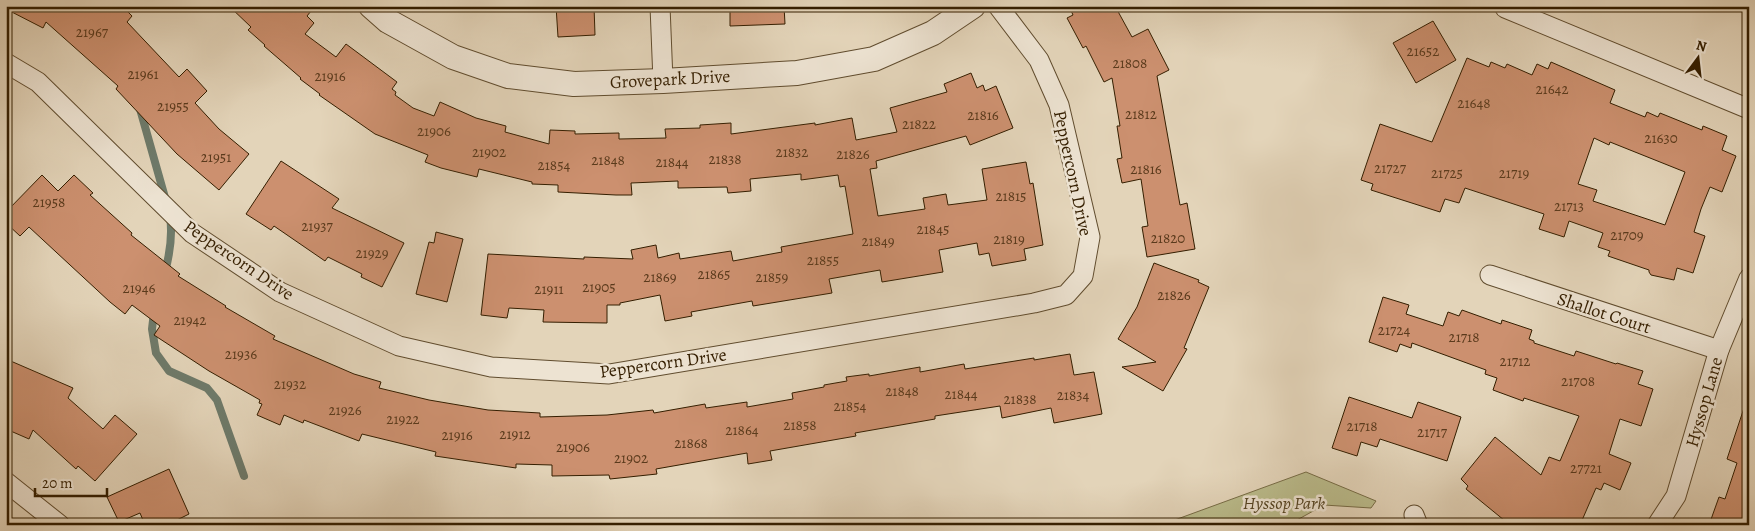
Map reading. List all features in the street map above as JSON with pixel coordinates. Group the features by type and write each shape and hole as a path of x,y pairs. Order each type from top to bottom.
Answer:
{"street":[{"name":"Grovepark Drive","path":"371,6 388,21 453,57 508,76 574,84 797,73 874,60 933,33 973,6"},
{"path":"660,6 663,81"},
{"name":"Peppercorn Drive","path":"6,63 38,82 192,233 280,292 399,346 491,367 609,374 1034,304 1066,295 1083,276 1090,237 1059,104 1039,60 998,6"},
{"path":"1505,8 1749,109"},
{"name":"Shallot Court","path":"1490,275 1719,350"},
{"name":"Hyssop Lane","path":"1657,525 1676,496 1719,350 1749,278"},
{"path":"6,482 60,525"}],"green space":[{"name":"Hyssop Park","path":"1306,472 1376,501 1371,508 1324,505 1288,525 1161,525"}],"building":[{"path":"6,6 122,6 132,16 127,22 179,77 187,69 207,91 195,103 219,129 249,154 219,190 177,154 116,89 118,86 46,22 43,28 6,9"},
{"path":"229,6 315,6 307,16 314,23 305,34 336,57 346,44 397,82 392,89 396,92 395,95 413,108 434,116 440,102 476,118 506,126 505,132 549,144 550,130 575,131 575,134 619,133 619,139 666,138 665,129 700,128 700,125 731,123 731,134 815,123 815,125 852,118 856,140 897,132 890,108 947,92 944,84 971,73 977,88 983,85 985,91 996,86 1013,128 970,145 966,136 876,161 877,168 870,169 878,216 925,209 923,198 946,194 948,205 987,200 982,169 1026,162 1030,184 1033,183 1043,245 1024,249 1026,260 992,266 989,253 979,255 977,243 939,250 943,272 882,282 880,270 829,279 832,293 753,306 752,301 691,312 692,316 665,321 660,295 620,303 620,305 607,305 607,323 543,322 544,310 509,308 507,318 481,315 488,254 584,259 584,257 633,259 631,250 656,245 658,258 679,253 680,259 731,251 733,261 782,252 781,247 853,234 845,186 840,187 838,175 801,180 801,174 750,179 751,191 728,193 727,187 678,188 678,181 631,183 632,195 616,195 558,192 558,185 532,184 532,182 479,169 477,177 441,168 425,162 428,155 375,134 319,95 264,46 248,30 251,27"},
{"path":"556,6 594,6 595,35 558,37"},
{"path":"730,6 784,6 785,24 730,26"},
{"path":"1069,6 1115,6 1132,37 1148,29 1169,70 1157,76 1180,205 1187,203 1195,249 1147,257 1142,227 1148,226 1141,179 1122,183 1117,159 1122,158 1117,126 1120,126 1112,78 1104,82 1086,46 1083,48 1067,18 1073,15"},
{"path":"1433,21 1456,60 1416,83 1393,43"},
{"path":"1467,58 1489,67 1491,62 1505,68 1507,64 1532,75 1537,64 1548,69 1551,62 1615,90 1610,103 1645,117 1647,112 1658,117 1660,113 1702,130 1703,126 1727,136 1722,150 1736,156 1722,192 1710,187 1701,209 1694,232 1705,236 1693,273 1677,268 1674,280 1651,275 1649,270 1608,256 1610,251 1598,247 1603,233 1569,221 1564,237 1539,229 1544,214 1465,188 1459,203 1445,199 1440,212 1371,190 1373,184 1361,180 1380,124 1432,142","holes":["1594,138 1609,145 1610,142 1685,172 1665,225 1593,201 1597,190 1578,184"]},
{"path":"281,161 339,199 332,208 404,243 382,287 361,277 362,274 328,257 325,261 274,226 271,230 246,214"},
{"path":"42,175 58,191 74,175 93,193 90,195 132,233 131,235 180,274 178,276 225,307 275,336 273,339 354,374 381,382 379,388 429,400 488,410 540,413 540,417 607,415 653,410 654,413 705,404 706,408 747,402 747,407 793,399 792,393 847,381 846,377 869,374 869,376 920,367 920,372 964,364 965,369 1070,354 1074,375 1094,372 1102,414 1054,423 1051,408 1002,418 1000,406 935,416 935,419 855,433 856,436 770,451 772,460 748,464 747,453 656,469 657,474 610,479 609,475 552,476 552,465 516,464 516,468 435,456 436,452 362,434 359,441 304,420 303,423 284,415 280,425 257,415 262,404 259,403 260,400 209,371 154,335 160,326 132,305 125,314 29,227 20,236 6,223 6,212"},
{"path":"436,232 463,239 447,302 416,294 429,242 434,243"},
{"path":"1154,263 1199,280 1198,282 1209,287 1184,348 1187,349 1163,391 1122,367 1156,362 1118,339 1137,307"},
{"path":"1383,297 1409,305 1406,314 1443,326 1448,312 1459,316 1462,310 1501,324 1502,320 1532,330 1529,339 1534,341 1534,343 1574,356 1576,351 1643,371 1638,384 1653,389 1641,426 1620,419 1609,454 1631,463 1620,490 1604,483 1601,490 1596,488 1580,525 1510,525 1466,489 1468,486 1461,479 1495,437 1541,475 1549,457 1560,461 1579,416 1524,398 1523,401 1493,390 1497,378 1485,374 1486,370 1412,343 1411,348 1400,344 1397,352 1369,342"},
{"path":"6,359 73,388 68,398 103,429 115,415 137,434 95,481 78,466 76,469 33,430 29,439 6,429"},
{"path":"1349,397 1412,418 1418,402 1461,417 1447,461 1380,439 1377,447 1361,442 1357,456 1332,448"},
{"path":"1745,405 1749,405 1749,525 1709,525 1719,497 1725,499 1737,463 1727,459"},
{"path":"169,469 189,514 167,525 145,525 140,513 119,522 107,497"}],"waterway":[{"path":"140,109 166,201"},
{"path":"165,272 170,245 170,217"},
{"path":"154,312 152,329 156,353 169,371 207,388 217,400 244,476"}]}
